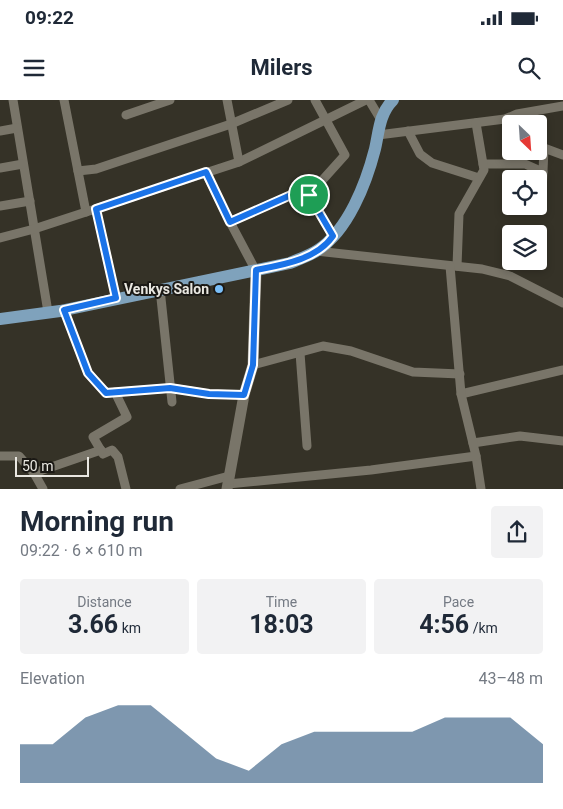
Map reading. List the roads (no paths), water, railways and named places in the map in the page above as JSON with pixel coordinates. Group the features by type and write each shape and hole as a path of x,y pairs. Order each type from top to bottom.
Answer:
{"main road":[{"path":"0,319 64,310 290,263 316,251 333,236 349,216 368,172 381,120 393,100"}],"street":[{"path":"12,100 48,312"},
{"path":"64,100 86,212"},
{"path":"126,115 170,100"},
{"path":"227,100 239,162"},
{"path":"78,171 96,169 231,124 288,100"},
{"path":"230,222 291,195 309,195 345,155 316,100"},
{"path":"0,238 34,229 239,162 368,100 381,120"},
{"path":"378,135 505,119 517,114 563,106"},
{"path":"476,123 484,170 459,214 454,266 461,394 476,456 481,489"},
{"path":"0,131 17,128"},
{"path":"408,131 420,154 432,163 479,178"},
{"path":"543,170 544,148 563,155"},
{"path":"0,168 23,164"},
{"path":"484,164 525,164 538,170"},
{"path":"206,172 256,270 253,365 244,395 228,483"},
{"path":"309,195 333,236"},
{"path":"0,206 30,201"},
{"path":"96,209 116,298"},
{"path":"316,251 482,269 510,276 563,303"},
{"path":"160,289 172,402"},
{"path":"64,310 88,373 106,393 170,388 209,394 244,395"},
{"path":"253,365 323,346 361,354 413,372 460,374"},
{"path":"300,353 307,446"},
{"path":"461,394 563,370"},
{"path":"115,392 127,418 93,437 102,454 112,450 118,457 126,489"},
{"path":"473,443 520,436 563,441"},
{"path":"34,473 100,450"},
{"path":"0,456 19,456 34,473 43,489"},
{"path":"180,489 371,470 476,456"}],"place":[{"name":"Venkys Salon","path":"219,289"}]}
